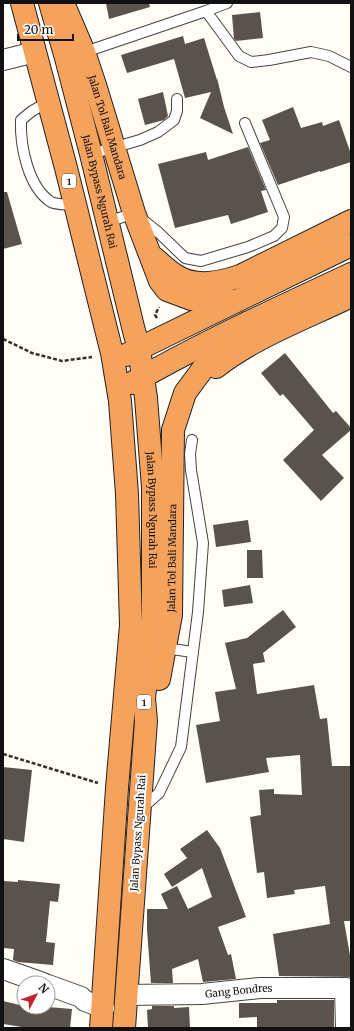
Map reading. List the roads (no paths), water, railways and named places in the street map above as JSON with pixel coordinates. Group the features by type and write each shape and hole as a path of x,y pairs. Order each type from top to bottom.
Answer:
{"highway":[{"name":"1","path":"22,3 113,356 119,390 127,494 131,625 117,788 103,1011"},
{"name":"Jalan Bypass Ngurah Rai","path":"50,3 75,55 91,154 139,349 147,411 153,488 153,615 157,648"},
{"name":"Jalan Tol Bali Mandara","path":"63,3 75,55 116,148 134,213 160,281 168,290 191,299 235,301"},
{"name":"Jalan Tol Bali Mandara","path":"149,253 175,276 196,283 215,283 240,276 351,221"},
{"path":"113,356 139,349 351,245"},
{"name":"Jalan Tol Bali Mandara","path":"119,390 143,376 247,323 351,274"},
{"path":"185,393 233,354 274,332 351,296"},
{"name":"Jalan Tol Bali Mandara","path":"146,721 156,699 157,648 171,615 173,430 185,393 213,356 247,323"},
{"name":"Jalan Bypass Ngurah Rai","path":"124,1028 146,721"}],"street":[{"path":"3,60 35,52"},
{"path":"3,969 20,975"},
{"path":"56,988 81,997 85,1001 103,1011"},
{"name":"Gang Bondres","path":"126,995 202,994 260,988 348,988"},
{"path":"346,1028 348,988"}],"lane":[{"path":"75,55 227,3"},
{"path":"206,11 239,56 252,62 311,52 329,56 351,67"},
{"path":"91,154 116,148 158,132 174,120 177,111 177,99"},
{"path":"48,102 32,111 21,120 21,135 26,163 38,190 52,203 75,205"},
{"path":"108,222 134,213 159,233 185,258 201,261 248,247 274,236 282,228 284,217 245,123"},
{"path":"140,810 159,793 181,747 198,612 203,543 191,470 190,454 192,440"},
{"path":"157,648 193,652"}]}
